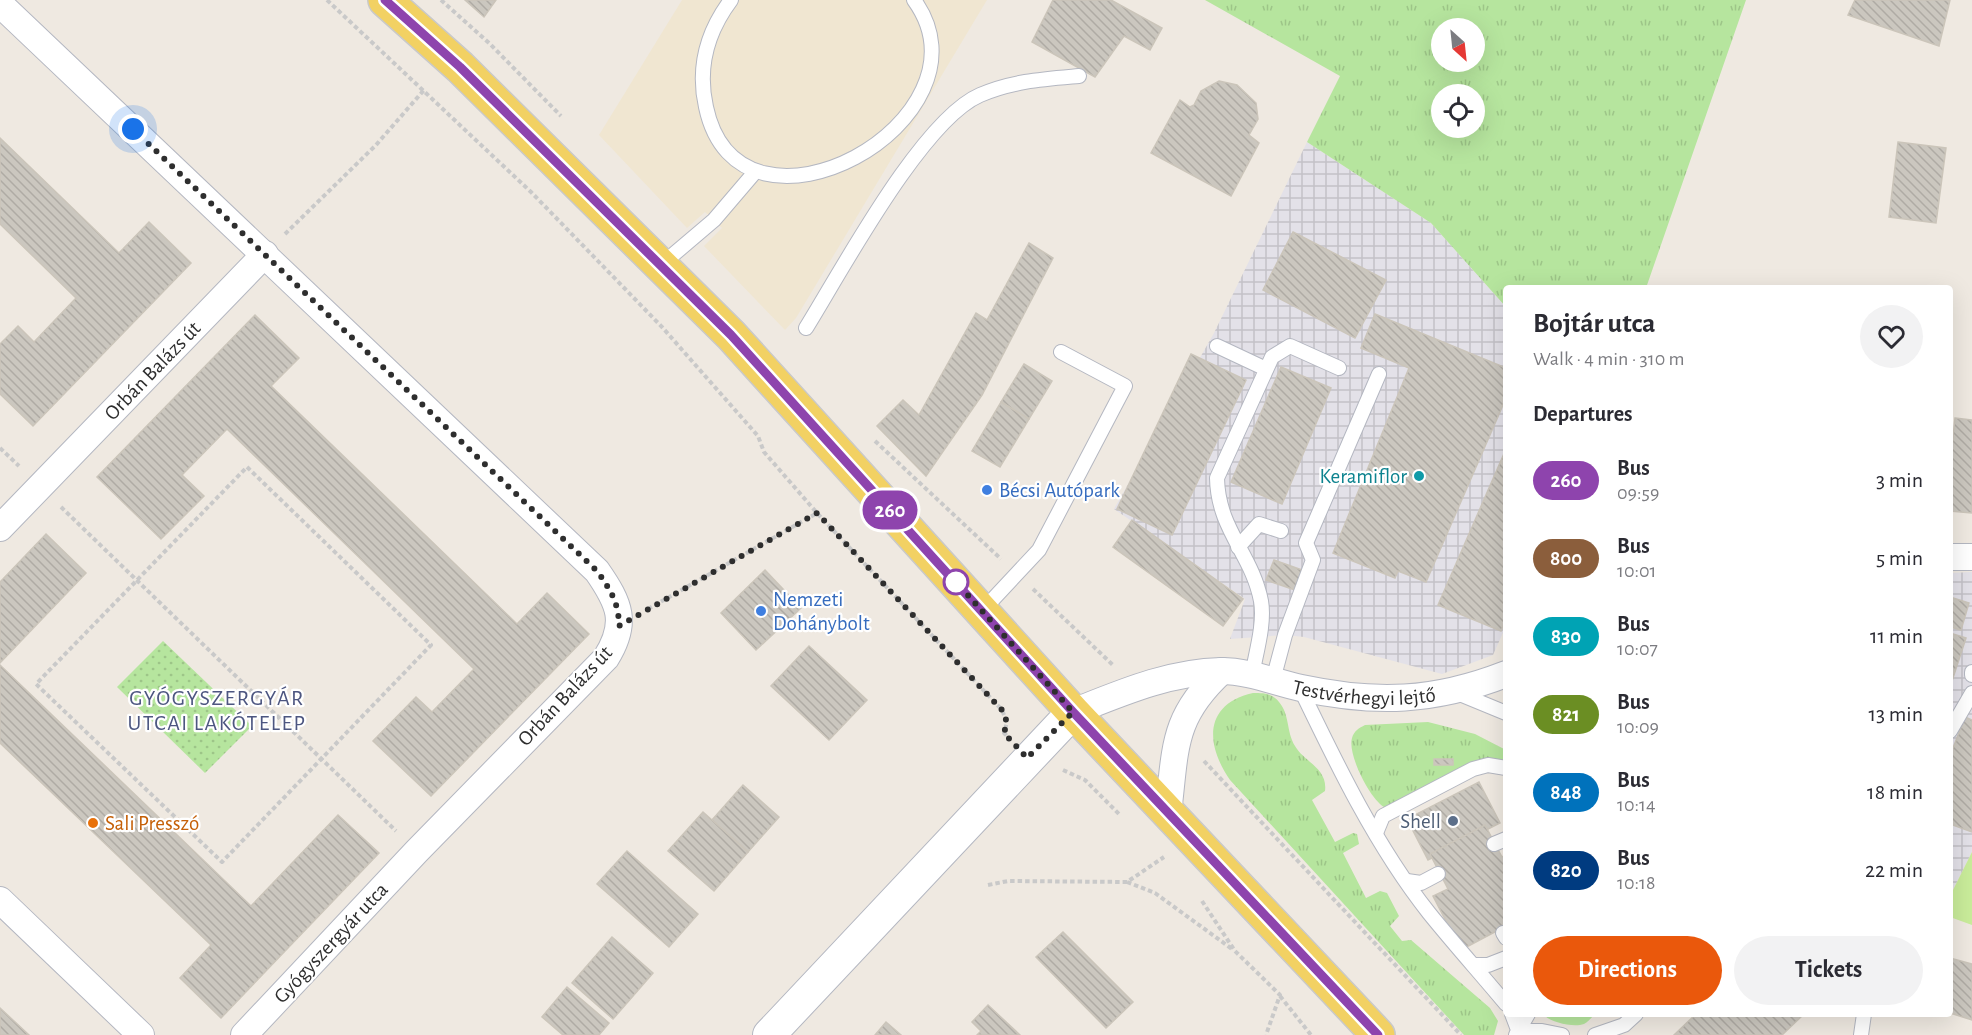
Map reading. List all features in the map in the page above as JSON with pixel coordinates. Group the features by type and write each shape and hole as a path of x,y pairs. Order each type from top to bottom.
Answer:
{"main road":[{"path":"385,0 460,67 661,265 766,373 1073,712 1378,1035"}],"street":[{"name":"Orbán Balázs út","path":"0,4 597,571 610,590 619,610 619,626 616,641 606,658 417,851"},
{"name":"Orbán Balázs út","path":"41,487 265,254"},
{"path":"0,528 41,487"},
{"path":"1953,556 1972,557"},
{"path":"1168,813 1178,734 1188,710 1222,671"},
{"name":"Testvérhegyi lejtő","path":"1073,712 1135,687 1194,674 1222,671 1263,678 1300,688 1372,700 1424,697 1503,675"},
{"path":"769,1035 1027,758 1073,712"},
{"name":"Gyógyszergyár utca","path":"244,1035 417,851"},
{"path":"0,900 141,1035"}],"lane":[{"path":"732,0 710,34 703,60 703,94 708,115 716,135 739,162 754,172 787,177 817,172 870,150 892,132 919,98 927,75 932,48 928,28 914,0"},
{"path":"806,328 913,157 957,110 979,95 1007,86 1031,80 1079,76"},
{"path":"661,265 714,220 754,172"},
{"path":"1217,346 1266,369"},
{"path":"1263,678 1261,602 1251,570 1224,522 1217,497 1217,478 1272,357 1290,346 1339,368"},
{"path":"982,611 1040,550 1125,386 1061,352"},
{"path":"1263,678 1285,635 1313,560 1306,543 1379,374"},
{"path":"1238,547 1258,524 1281,531"},
{"path":"1300,688 1324,739 1376,833 1407,881 1428,912 1503,1000"},
{"path":"1450,690 1503,712"},
{"path":"1953,726 1972,693"},
{"path":"1376,833 1383,816 1473,768 1488,765 1503,768"},
{"path":"1407,881 1421,883 1438,874"},
{"path":"1474,965 1488,966 1503,959"},
{"path":"1513,1017 1519,1034"},
{"path":"1519,1034 1527,1017"},
{"path":"1595,1035 1624,1025 1633,1017"},
{"path":"1861,1035 1864,1017"},
{"path":"1519,1034 1542,1031 1562,1035"}],"path":[{"path":"327,0 531,192 662,327 758,436 764,452 817,513 1002,710 1007,722 1004,733 1041,773 1058,769 1085,780 1124,819"},
{"path":"441,0 490,44 564,119"},
{"path":"296,224 376,145 424,90"},
{"path":"867,433 1135,687"},
{"path":"247,467 431,645 222,862 36,684 137,580 247,467"},
{"path":"41,487 417,851"},
{"path":"619,626 817,513"},
{"path":"1178,734 1461,1035"},
{"path":"1156,850 1172,866"},
{"path":"1127,882 1164,857"},
{"path":"988,885 1008,881 1127,882 1155,893 1235,951 1280,995 1311,1035"},
{"path":"1196,892 1235,951"},
{"path":"1266,1035 1280,995"}],"shaded area":[{"path":"682,0 987,0 796,318 785,330 704,246 722,228 705,212 687,228 599,135"},
{"path":"1307,142 1431,223 1503,304 1503,633 1493,655 1442,674 1304,637 1285,635 1230,639 1245,599 1114,509 1214,333"},
{"path":"1972,572 1972,852 1953,890 1953,573"}],"green space":[{"path":"1205,0 1746,0 1647,285 1503,285 1503,304 1431,223 1307,142 1340,76"},
{"path":"163,641 252,726 205,773 117,687"},
{"path":"1253,693 1270,695 1279,702 1285,712 1295,746 1323,777 1325,791 1312,800 1335,842 1353,833 1357,834 1359,844 1343,853 1366,898 1380,891 1387,893 1399,916 1390,926 1402,941 1411,940 1490,1008 1498,1021 1494,1035 1464,1035 1230,780 1216,753 1213,740 1214,727 1225,706 1237,698"},
{"path":"1428,722 1475,734 1503,748 1503,762 1386,808 1367,787 1353,755 1352,738 1357,730 1365,725"},
{"path":"1972,852 1972,925 1953,918 1953,890"},
{"path":"1546,1017 1592,1017 1579,1025 1556,1022"}],"building":[{"path":"465,0 496,0 484,17"},
{"path":"1053,0 1111,0 1162,28 1150,50 1124,36 1095,77 1032,42"},
{"path":"1855,0 1950,0 1939,46 1848,15"},
{"path":"1219,81 1237,85 1256,103 1258,119 1249,135 1259,143 1231,196 1151,153 1180,100 1190,107 1194,105 1201,91"},
{"path":"0,138 119,253 149,222 191,263 33,426 0,394 0,344 18,326 34,342 76,298 0,224"},
{"path":"1898,142 1946,148 1936,223 1889,217"},
{"path":"1293,232 1386,280 1355,338 1263,290"},
{"path":"1029,243 1053,258 982,395 926,476 877,426 903,400 919,415 976,313 987,320"},
{"name":"Keramiflor","path":"1375,314 1503,367 1503,405 1426,582 1398,571 1395,578 1333,553 1409,368 1361,348"},
{"path":"255,315 299,358 271,386 517,624 547,593 589,634 431,796 373,741 416,697 432,712 474,669 227,429 182,475 204,496 161,539 97,477"},
{"path":"1191,354 1246,380 1172,535 1117,509"},
{"path":"1024,364 1052,381 1029,419 1001,402"},
{"path":"1281,367 1331,388 1282,504 1231,482"},
{"path":"1001,402 1029,419 1000,467 972,451"},
{"path":"1955,418 1972,420 1972,513 1953,511"},
{"path":"1503,456 1503,626 1501,631 1438,605"},
{"path":"1132,520 1243,599 1223,626 1113,547"},
{"path":"46,534 86,573 0,663 0,582"},
{"path":"1274,560 1302,570 1295,590 1266,580"},
{"name":"Nemzeti Dohánybolt","path":"765,570 801,608 756,650 721,613"},
{"path":"1953,598 1969,603 1961,630 1953,628"},
{"path":"1953,634 1966,638 1953,678"},
{"path":"809,646 867,700 829,740 771,686"},
{"path":"0,665 251,906 338,815 379,853 221,1018 180,978 211,945 0,743"},
{"path":"1965,717 1972,720 1972,832 1953,825 1953,748"},
{"path":"1434,759 1453,759 1453,765 1434,765"},
{"name":"Shell","path":"1479,782 1500,823 1428,860 1407,819"},
{"path":"743,785 779,817 748,852 712,820"},
{"path":"703,812 748,852 714,891 668,851"},
{"path":"1485,825 1503,856 1503,928 1461,950 1433,896 1448,889 1430,854"},
{"path":"627,851 698,914 669,947 597,884"},
{"path":"1063,932 1133,1002 1106,1028 1036,957"},
{"path":"612,937 653,973 613,1019 572,983"},
{"path":"1953,959 1972,964 1972,1020 1953,1014"},
{"path":"567,987 609,1023 599,1035 563,1035 542,1017"},
{"path":"988,1005 1020,1035 977,1035 981,1031 972,1022"},
{"path":"0,1008 29,1035 0,1035"},
{"path":"1693,1017 1801,1017 1782,1035 1674,1035"},
{"path":"886,1022 901,1035 875,1035"}],"bus line":[{"name":"260","path":"385,0 460,67 731,335 1073,712 1378,1035"}],"place":[{"name":"Keramiflor","path":"1419,476"},
{"name":"Bécsi Autópark","path":"987,490"},
{"name":"Nemzeti Dohánybolt","path":"761,611"},
{"name":"Shell","path":"1453,821"},
{"name":"Sali Presszó","path":"93,823"}],"district":[{"name":"GYÓGYSZERGYÁR UTCAI LAKÓTELEP","path":"217,710"}],"route":[{"path":"133,129 597,571 610,590 619,610 619,626 817,513 1002,710 1007,722 1004,733 1027,758 1073,712 956,582"}]}
